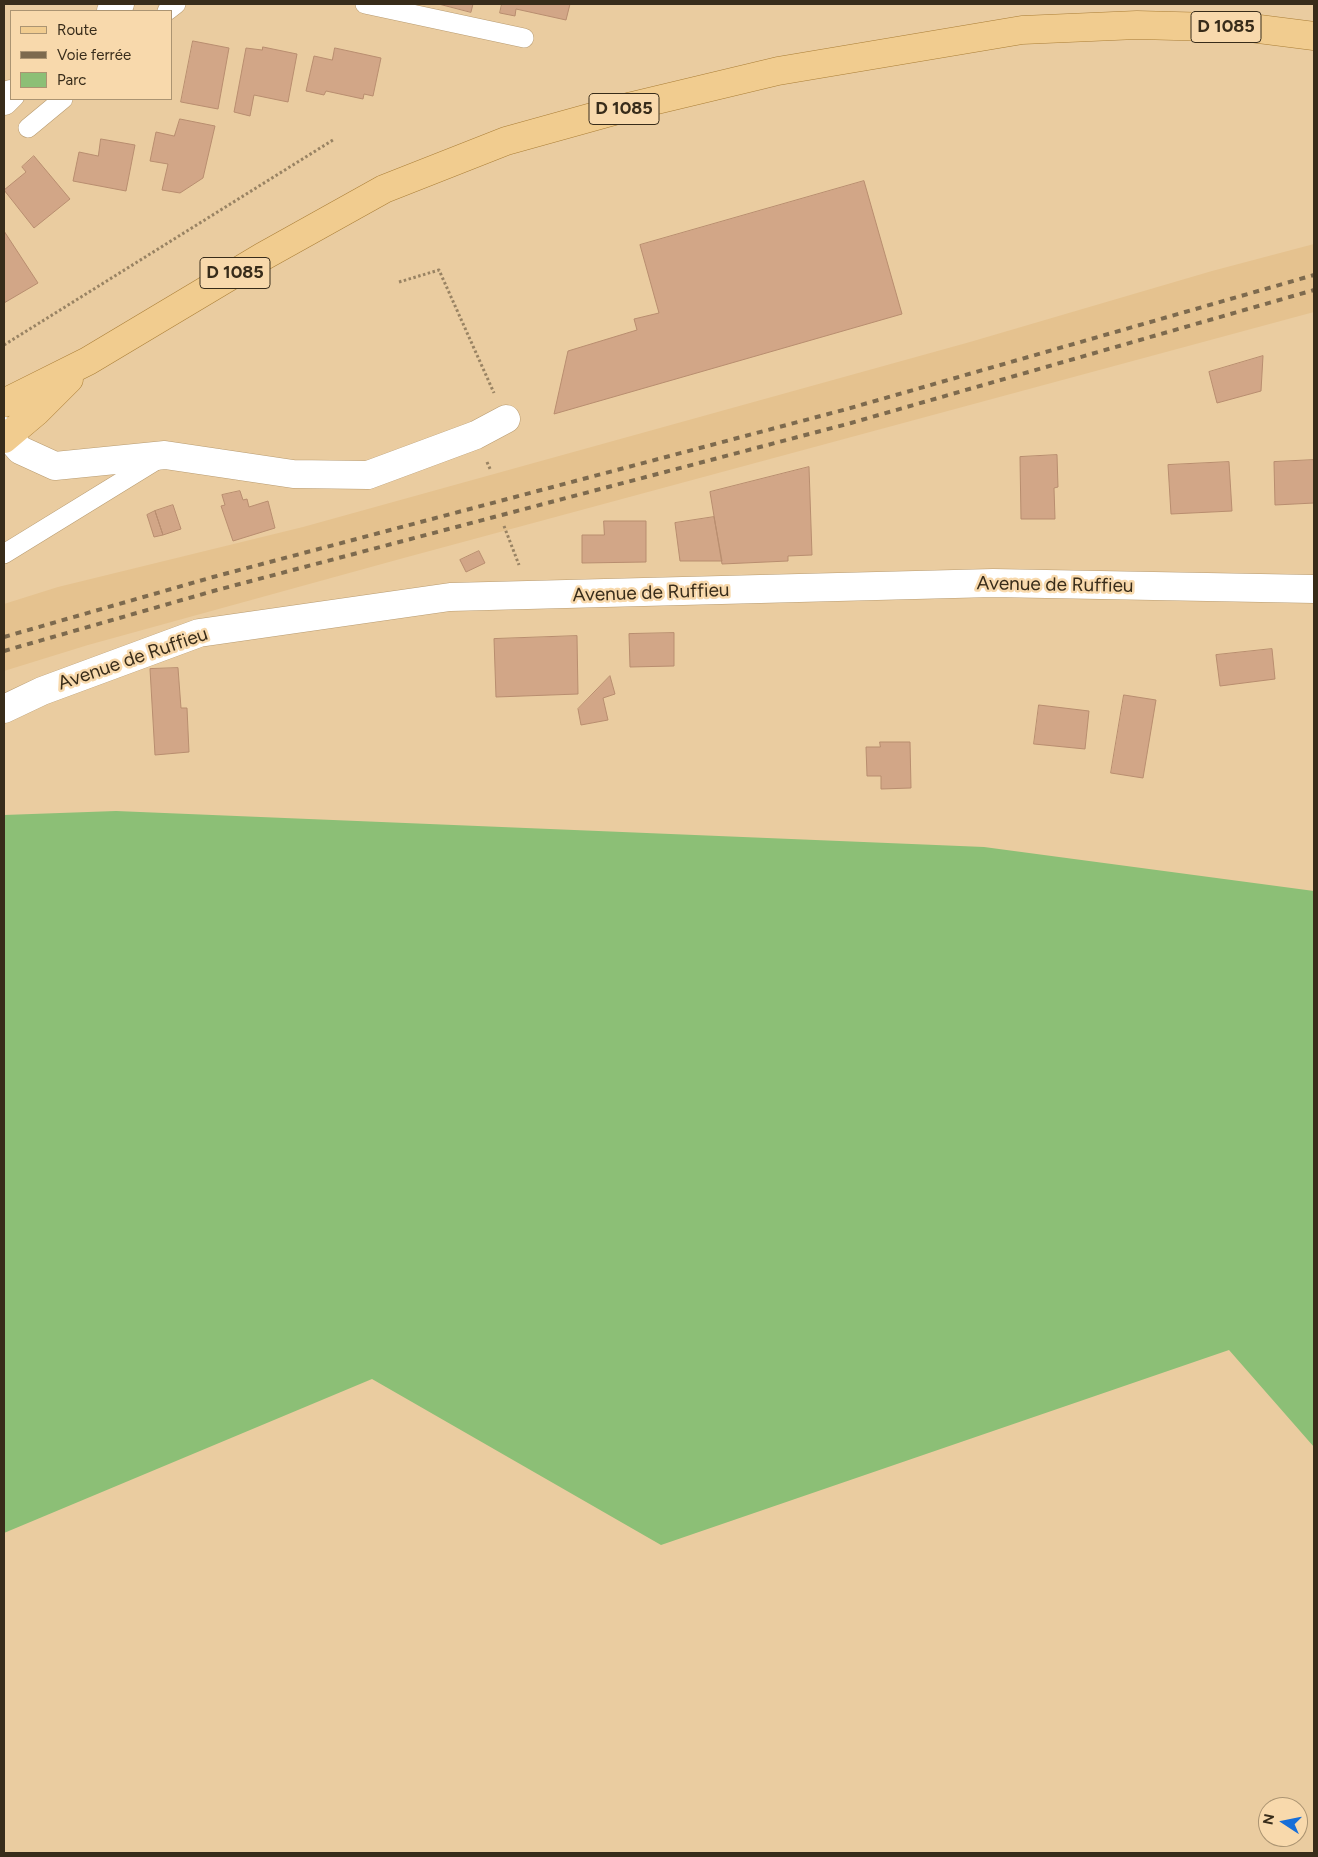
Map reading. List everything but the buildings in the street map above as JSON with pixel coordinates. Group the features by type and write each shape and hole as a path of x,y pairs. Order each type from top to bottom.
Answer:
{"main road":[{"name":"D 1085","path":"4,403 88,361 262,257 384,190 506,141 623,109 778,71 1022,30 1137,25 1251,28 1314,36"},
{"name":"D 1085","path":"5,435 36,412 88,361"}],"street":[{"path":"5,435 20,450 56,466 165,455 293,474 368,475 476,435 506,419"},
{"name":"Avenue de Ruffieu","path":"4,709 42,691 199,633 450,597 992,583 1314,588"}],"lane":[{"path":"365,4 524,38"},
{"path":"28,128 62,100"},
{"path":"4,554 165,455"}],"path":[{"path":"4,345 332,140"},
{"path":"399,282 439,270 506,419"},
{"path":"504,526 531,596"}],"shaded area":[{"path":"1314,244 1314,312 400,559 88,645 4,671 4,604 58,587 303,527 970,342 1212,271"}],"green space":[{"path":"116,811 984,847 1314,891 1314,1447 1229,1350 661,1545 372,1379 4,1533 4,815"}],"railway":[{"path":"4,637 213,577 847,409 1314,275"},
{"path":"4,651 217,590 851,423 1314,290"}]}
